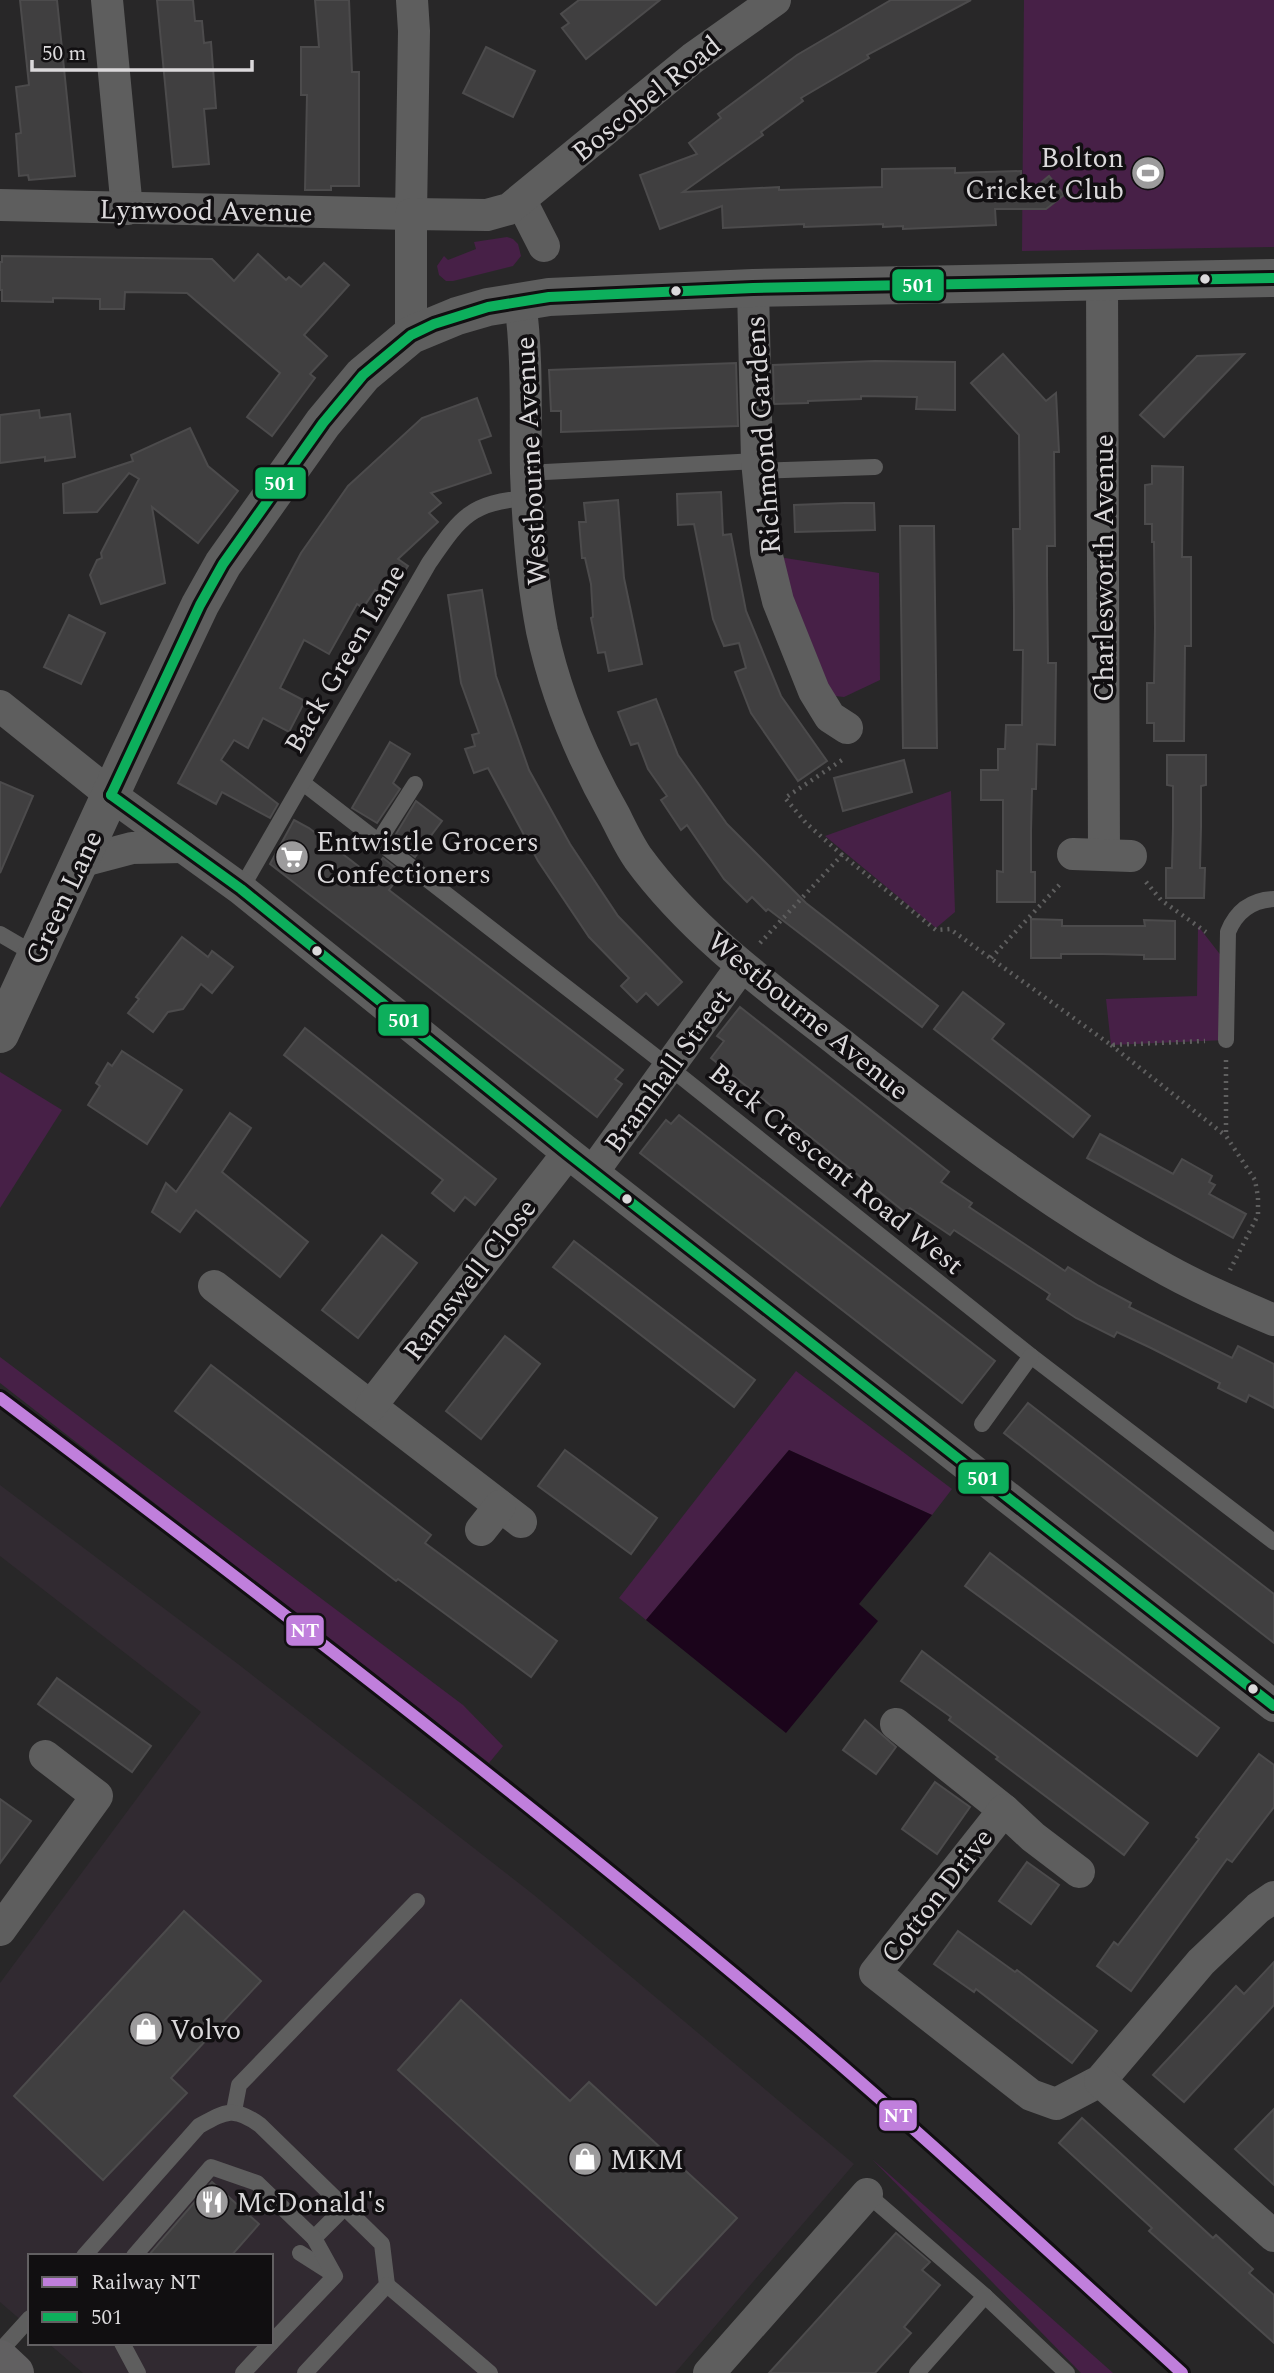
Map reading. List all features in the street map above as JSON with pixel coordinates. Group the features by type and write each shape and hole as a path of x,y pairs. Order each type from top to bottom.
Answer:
{"main road":[{"path":"0,2359 15,2373"}],"street":[{"path":"107,0 127,209"},
{"path":"411,335 412,0"},
{"name":"Boscobel Road","path":"411,214 487,215 509,209 693,58 775,0"},
{"path":"521,201 544,246"},
{"name":"Lynwood Avenue","path":"0,205 411,214"},
{"name":"Green Lane","path":"0,1034 200,605 223,564 323,424 363,375 411,335 457,316 549,297 753,288 1274,278"},
{"name":"Charlesworth Avenue","path":"1102,281 1118,856"},
{"name":"Richmond Gardens","path":"753,288 758,466 766,552 778,601 814,691 830,717 847,728"},
{"name":"Westbourne Avenue","path":"520,301 525,336 527,486 532,558 542,631 562,702 590,772 637,857 681,908 741,967 949,1128 1013,1174 1156,1264 1218,1296 1274,1320"},
{"path":"0,706 111,795 241,889 568,1153 1274,1706"},
{"path":"79,862 132,848 183,847"},
{"path":"1073,854 1118,856"},
{"name":"Bramhall Street","path":"593,1172 741,967"},
{"name":"Ramswell Close","path":"371,1406 568,1153"},
{"path":"214,1286 511,1514 481,1530"},
{"path":"897,1724 1004,1810"},
{"path":"0,1930 97,1796 45,1756"},
{"name":"Cotton Drive","path":"1079,1872 1033,1837 1004,1810 875,1973 1031,2095 1056,2104 1100,2081"},
{"path":"1273,2233 1100,2081 1201,1962 1258,1908 1274,1897"},
{"path":"709,2373 867,2194"}],"lane":[{"name":"Back Green Lane","path":"241,889 429,563 450,532 465,516 527,486 758,466 876,467"},
{"name":"Back Crescent Road West","path":"303,783 669,1067 1031,1356 1274,1542"},
{"path":"378,842 415,784"},
{"path":"1226,1040 1228,932 1234,918 1249,905 1274,899"},
{"path":"0,934 36,955"},
{"path":"982,1424 1031,1356"},
{"path":"234,2111 239,2085 417,1901"},
{"path":"86,2254 200,2126 222,2113 234,2111 245,2114 260,2124 382,2244 387,2285 490,2373"},
{"path":"136,2254 211,2167 257,2183 314,2238 335,2276"},
{"path":"867,2194 985,2296 1068,2373"},
{"path":"314,2238 344,2208"},
{"path":"300,2253 335,2276"},
{"path":"273,2341 335,2276"},
{"path":"313,2370 387,2285"},
{"path":"917,2373 985,2296"},
{"path":"0,2351 28,2320"},
{"path":"123,2345 138,2373"},
{"path":"243,2373 269,2345"}],"path":[{"path":"847,728 842,760 785,798 806,823 936,930 950,929 991,958 1111,1045 1226,1136 1255,1180 1258,1215 1218,1296"},
{"path":"991,958 1072,872 1073,854"},
{"path":"741,967 842,855"},
{"path":"1118,856 1139,874 1161,900 1226,946"},
{"path":"1111,1045 1226,1040 1226,1136"}],"shaded area":[{"name":"Bolton Cricket Club","path":"1024,0 1274,0 1274,247 1022,251"},
{"path":"507,237 518,244 521,256 513,266 453,281 446,281 439,275 437,266 444,256 448,260 476,249 474,242"},
{"path":"779,557 879,573 880,680 844,697 826,695"},
{"path":"951,791 955,912 936,928 825,836"},
{"path":"1198,926 1226,962 1226,1040 1111,1045 1106,999 1197,996"},
{"path":"0,1072 62,1110 0,1208"},
{"path":"0,1357 463,1705 503,1746 489,1763 0,1383"},
{"path":"796,1371 952,1489 932,1515 789,1450 646,1620 619,1598"},
{"path":"789,1450 932,1515 859,1604 878,1621 786,1733 646,1620"},
{"path":"0,1485 238,1664 534,1895 854,2164 675,2373 83,2373 50,2345 273,2345 273,2254 28,2254 28,2326 0,2302 0,1983 201,1712 0,1556"},
{"path":"872,2159 1113,2373 1081,2373"}],"building":[{"path":"20,0 57,0 75,176 29,180 28,175 19,176 16,134 21,133 16,87 29,85"},
{"path":"157,0 193,0 195,21 202,21 204,43 211,42 216,108 204,109 209,164 173,167"},
{"path":"315,0 349,0 352,72 359,72 359,186 305,190 307,95 301,95 301,47 319,47"},
{"path":"579,0 660,0 586,59 562,28 569,23 561,14"},
{"path":"891,0 971,0 867,55 869,58 801,98 803,101 761,132 763,135 683,192 779,187 779,190 882,187 882,169 955,168 955,173 1021,171 1021,199 1049,176 1064,195 1046,209 995,209 996,225 903,229 903,226 883,227 883,224 804,227 804,224 723,228 722,206 660,229 640,175 697,154 689,143 721,118 718,114 797,55"},
{"path":"486,47 535,71 513,117 463,93"},
{"path":"258,254 286,280 289,277 301,287 324,263 349,285 304,335 327,356 310,374 315,378 272,436 247,417 280,373 187,293 125,292 124,309 100,309 100,299 2,301 0,290 2,256 212,259 234,281"},
{"path":"1003,354 1046,401 1056,393 1059,452 1054,452 1055,546 1047,546 1048,663 1056,663 1055,745 1037,744 1031,831 1031,872 1035,872 1035,902 997,902 997,871 1003,872 1003,800 981,800 981,770 998,770 998,749 1005,749 1006,725 1022,725 1023,650 1014,650 1013,529 1020,529 1019,435 971,383"},
{"path":"1244,354 1164,437 1140,415 1197,356"},
{"path":"875,361 955,362 955,410 916,409 917,397 861,396 861,399 774,404 773,365"},
{"path":"736,363 738,426 561,432 561,411 551,411 549,370"},
{"path":"477,398 491,436 479,440 491,473 431,493 441,503 429,513 438,522 398,559 408,566 386,598 375,590 363,608 357,604 329,654 304,640 280,688 305,701 289,732 263,718 248,748 234,740 221,760 278,804 270,818 222,792 216,804 178,783 301,553 348,486 422,418"},
{"path":"39,410 40,418 70,414 75,457 45,461 45,457 0,463 0,415"},
{"path":"190,428 208,466 238,491 198,543 152,507 165,583 101,604 90,575 97,560 102,558 101,553 139,479 129,473 97,512 64,513 63,484 133,461 131,455"},
{"path":"1152,466 1183,467 1182,557 1191,557 1191,646 1185,646 1184,741 1154,741 1154,723 1147,723 1147,683 1154,683 1155,628 1154,542 1152,524 1145,524 1145,485 1152,484"},
{"path":"721,492 723,535 731,534 746,611 781,696 827,761 798,781 751,713 735,672 746,668 739,643 724,646 713,619 694,524 678,525 677,494"},
{"path":"618,500 624,578 642,664 609,671 605,652 598,653 591,618 591,584 585,558 582,558 579,522 586,522 584,503"},
{"path":"874,503 875,530 795,532 794,505"},
{"path":"900,526 934,526 937,748 903,748"},
{"path":"482,590 496,676 529,770 570,844 618,916 682,982 658,1005 646,993 637,1002 621,986 629,978 589,937 538,861 488,768 474,773 465,749 475,746 472,735 479,733 461,683 448,595"},
{"path":"69,615 105,633 81,684 44,667"},
{"path":"656,699 678,755 727,824 806,903 938,1006 922,1027 768,909 766,911 752,897 747,902 724,879 687,825 681,830 661,800 667,796 648,769 638,743 631,745 618,712"},
{"path":"390,742 410,754 393,783 400,789 377,823 352,808"},
{"path":"1167,755 1206,755 1206,785 1201,786 1200,868 1205,868 1204,898 1166,898 1166,868 1172,868 1173,827 1173,786 1167,785"},
{"path":"904,760 912,792 843,811 834,778"},
{"path":"0,782 33,796 0,873"},
{"path":"416,801 442,821 415,857 396,842 400,837 396,834"},
{"path":"294,820 309,828 370,875 383,858 402,873 389,890 623,1070 615,1079 622,1084 597,1117 270,864"},
{"path":"1031,919 1062,920 1062,926 1145,926 1144,920 1175,921 1175,959 1144,959 1144,955 1103,954 1061,954 1061,958 1031,958"},
{"path":"182,937 208,957 212,951 233,967 212,993 201,984 183,1009 168,1012 153,1032 128,1013 139,999 136,997"},
{"path":"963,992 1004,1024 992,1039 1090,1116 1073,1137 934,1029"},
{"path":"740,1007 949,1172 941,1182 972,1203 969,1207 1065,1271 1068,1267 1131,1303 1129,1307 1232,1358 1238,1346 1274,1364 1274,1408 1249,1395 1246,1402 1218,1388 1220,1383 1151,1348 1117,1332 1114,1337 1076,1318 1047,1299 1050,1294 954,1230 950,1235 910,1208 906,1213 711,1058 724,1041 717,1036"},
{"path":"305,1028 496,1179 475,1205 465,1197 454,1211 432,1193 443,1180 284,1055"},
{"path":"122,1051 182,1090 147,1144 88,1105 100,1086 96,1083 108,1063 112,1066"},
{"path":"230,1113 251,1128 222,1172 308,1242 280,1277 196,1210 180,1232 152,1212 166,1183 176,1192"},
{"path":"679,1115 995,1361 962,1403 640,1153 666,1120 671,1124"},
{"path":"1100,1134 1173,1174 1182,1159 1212,1176 1209,1182 1215,1185 1209,1194 1246,1214 1233,1238 1087,1158"},
{"path":"382,1235 417,1263 358,1338 322,1310"},
{"path":"574,1241 755,1380 734,1407 553,1267"},
{"path":"505,1336 540,1364 481,1439 446,1411"},
{"path":"211,1365 431,1535 425,1543 557,1641 531,1677 398,1579 396,1581 175,1411"},
{"path":"1028,1403 1274,1594 1274,1643 1004,1433"},
{"path":"565,1450 657,1518 631,1554 538,1486"},
{"path":"990,1553 1219,1728 1197,1756 965,1586"},
{"path":"922,1651 1148,1823 1124,1855 996,1759 998,1757 949,1720 951,1717 901,1681"},
{"path":"57,1678 151,1746 132,1772 38,1704"},
{"path":"865,1720 896,1747 876,1774 843,1750"},
{"path":"1259,1754 1274,1765 1274,1807 1232,1862 1227,1859 1131,1991 1097,1966 1114,1942 1118,1945 1199,1839 1196,1837"},
{"path":"935,1782 970,1807 937,1854 902,1829"},
{"path":"0,1799 31,1821 0,1863"},
{"path":"1027,1862 1059,1885 1031,1924 999,1901"},
{"name":"Volvo","path":"184,1911 261,1981 171,2078 187,2093 103,2180 14,2096"},
{"path":"958,1931 1015,1972 1017,1970 1097,2031 1072,2063 976,1989 974,1992 934,1964"},
{"path":"1274,1962 1274,2005 1184,2102 1153,2075 1236,1986 1244,1994"},
{"name":"MKM","path":"461,2000 570,2101 589,2082 737,2218 656,2305 398,2070"},
{"path":"1274,2109 1274,2185 1235,2149"},
{"path":"1082,2118 1213,2238 1216,2235 1253,2269 1249,2273 1274,2295 1274,2343 1149,2231 1152,2228 1059,2143"},
{"name":"McDonald's","path":"212,2182 259,2224 233,2254 150,2254"},
{"path":"896,2233 930,2262 922,2270 940,2285 904,2327 911,2333 875,2373 769,2373"}],"rail line":[{"name":"NT","path":"0,1398 404,1707 700,1946 895,2113 1182,2373"}],"transit line":[{"name":"501","path":"111,795 200,605 223,564 323,423 363,375 411,335 434,324 488,307 549,297 753,288 1274,278"},
{"name":"501","path":"111,795 241,889 568,1153 1274,1706"}],"place":[{"name":"Bolton Cricket Club","path":"1148,173"},
{"name":"Entwistle Grocers Confectioners","path":"292,857"},
{"name":"Volvo","path":"146,2029"},
{"name":"MKM","path":"585,2159"},
{"name":"McDonald's","path":"212,2202"}]}
